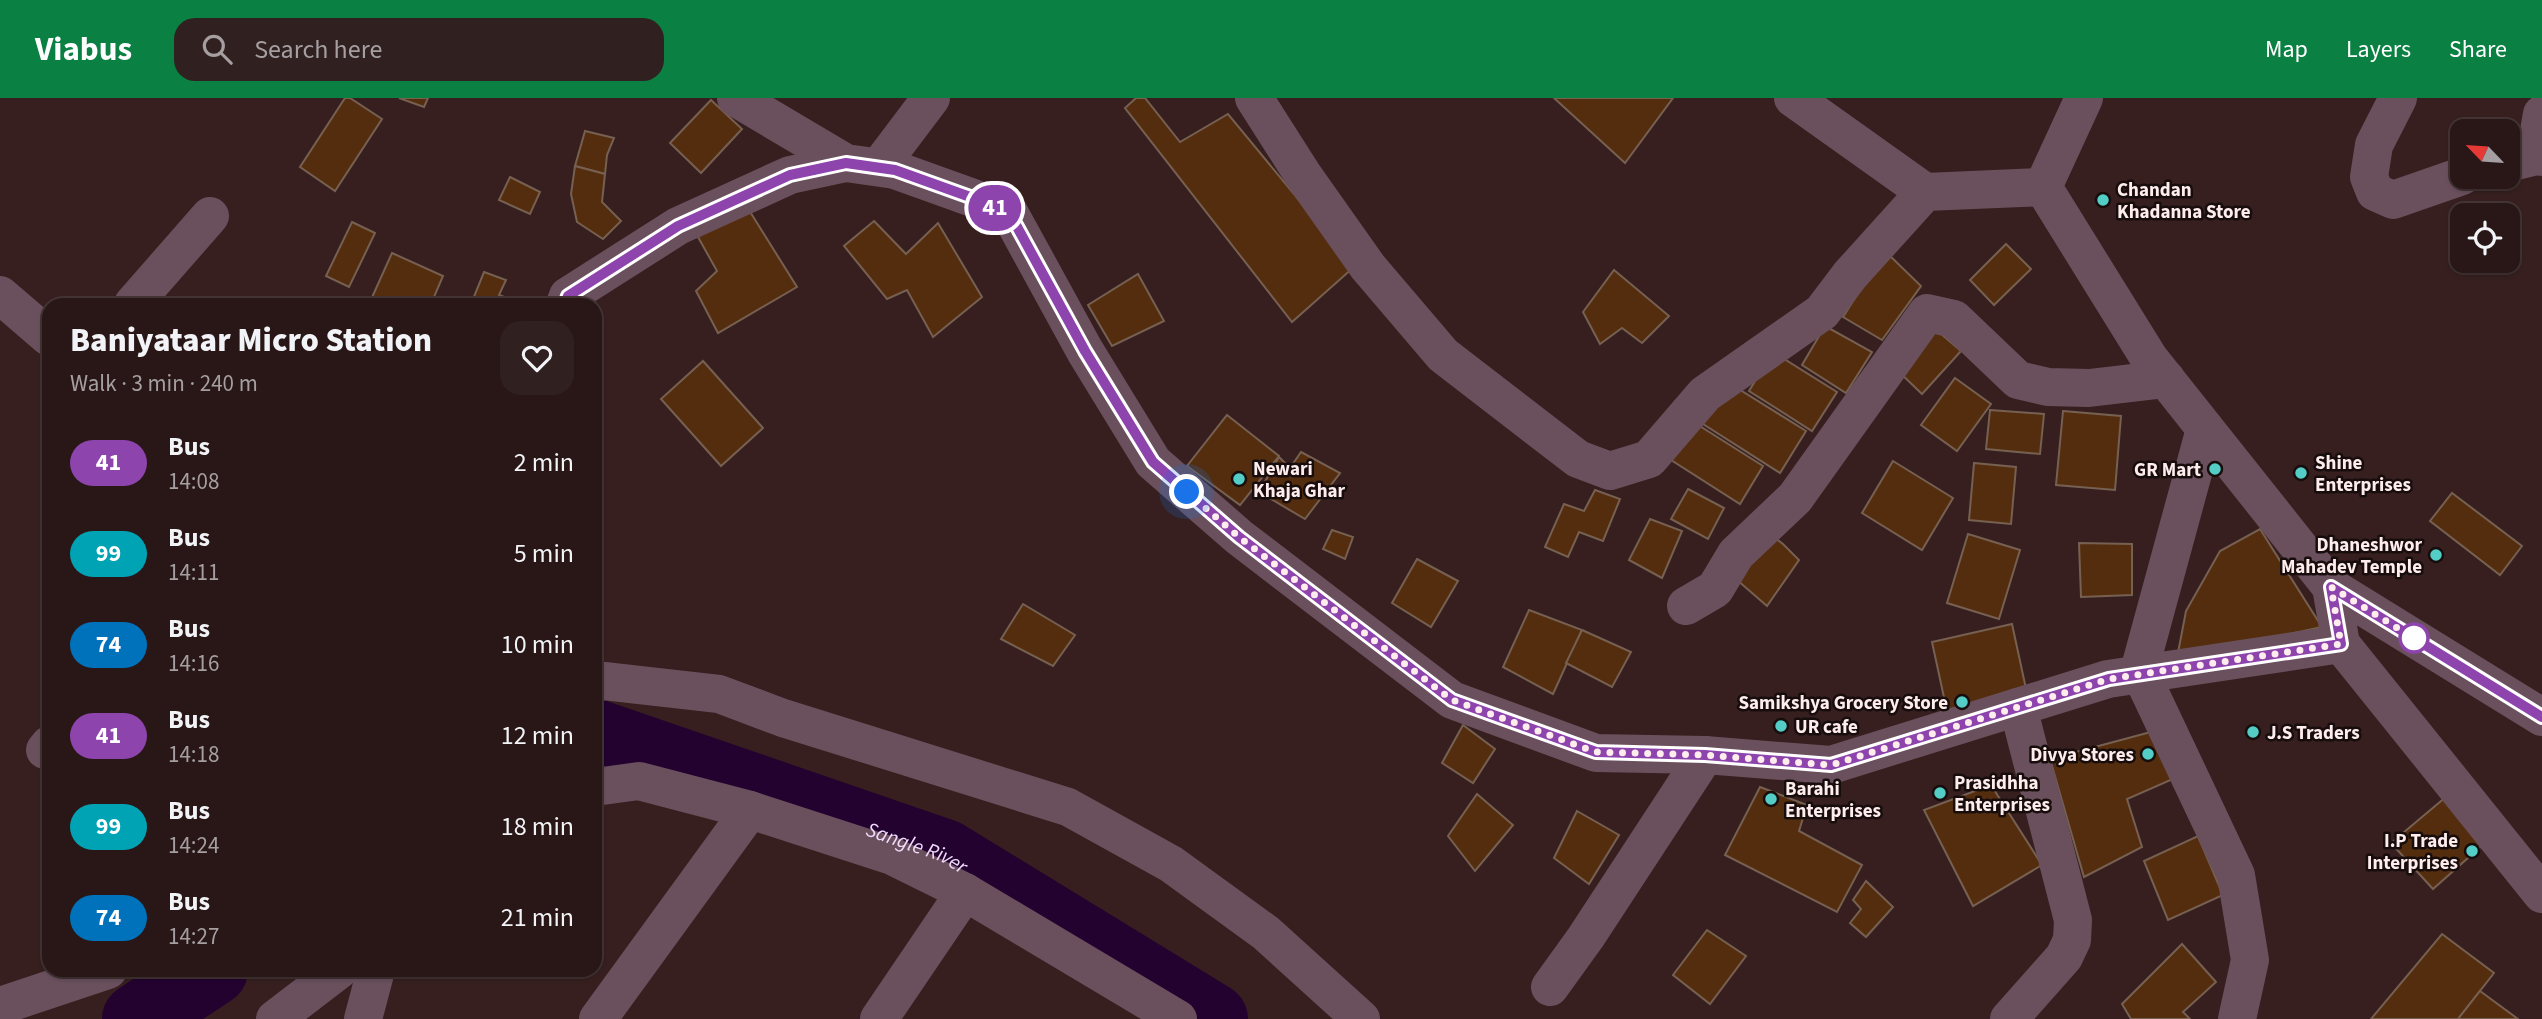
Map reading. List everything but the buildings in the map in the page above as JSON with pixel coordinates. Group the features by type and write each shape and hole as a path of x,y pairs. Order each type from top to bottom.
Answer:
{"street":[{"path":"736,98 862,165"},
{"path":"862,165 931,98"},
{"path":"1254,98 1303,175 1368,267 1443,355 1578,458 1610,471 1649,459 1705,394 1822,312 1850,275 1925,192"},
{"path":"2043,187 2084,98"},
{"path":"2398,98 2374,145 2369,177 2375,192 2393,200 2450,180"},
{"path":"1805,102 1925,192 2043,187"},
{"path":"2530,158 2542,114"},
{"path":"567,298 678,226 790,175 862,165 895,170 1010,214 1085,351 1153,462 1239,537 1452,700 1596,752 1705,755 1831,765 2109,679 2341,644"},
{"path":"2043,187 2149,358 2331,587 2542,717"},
{"path":"138,298 209,216"},
{"path":"0,295 42,331"},
{"path":"1686,606 1715,589 1735,554 1795,498 1927,313 1954,319 2018,380 2048,387 2089,388 2166,379"},
{"path":"2205,429 2140,674 2236,876 2250,960 2237,1019"},
{"path":"2331,587 2341,644 2542,894"},
{"path":"602,681 719,694 807,726 1068,807 1171,864 1266,933 1361,1019"},
{"path":"2009,1019 2064,957 2072,940 2073,930 2073,920 2018,707"},
{"path":"1550,987 1586,937 1705,755"},
{"path":"602,786 639,781 750,810 892,856 965,892 1178,1019"},
{"path":"598,1019 750,810"},
{"path":"879,1019 965,892"},
{"path":"0,1006 87,977"},
{"path":"275,1019 330,977"},
{"path":"363,1019 374,977"}],"waterway":[{"name":"Sangle River","path":"602,737 944,855 1212,1019"},
{"name":"Sangle River","path":"138,1019 201,977"}],"bus line":[{"name":"41","path":"567,298 678,226 790,175 846,163 895,170 1010,214 1085,351 1153,462 1239,537 1452,700 1596,752 1705,755 1831,765 2109,679 2341,644 2331,587 2542,717"}],"place":[{"name":"Chandan Khadanna Store","path":"2103,200"},
{"name":"GR Mart","path":"2215,469"},
{"name":"Shine Enterprises","path":"2301,473"},
{"name":"Newari Khaja Ghar","path":"1239,479"},
{"name":"Dhaneshwor Mahadev Temple","path":"2436,555"},
{"name":"Samikshya Grocery Store","path":"1962,702"},
{"name":"UR cafe","path":"1781,726"},
{"name":"J.S Traders","path":"2253,732"},
{"name":"Divya Stores","path":"2148,754"},
{"name":"Prasidhha Enterprises","path":"1940,793"},
{"name":"Barahi Enterprises","path":"1771,799"},
{"name":"I.P Trade Interprises","path":"2472,851"}],"route":[{"path":"1187,492 1239,537 1452,700 1596,752 1705,755 1831,765 2109,679 2341,644 2331,587 2425,645 2414,638"}]}
